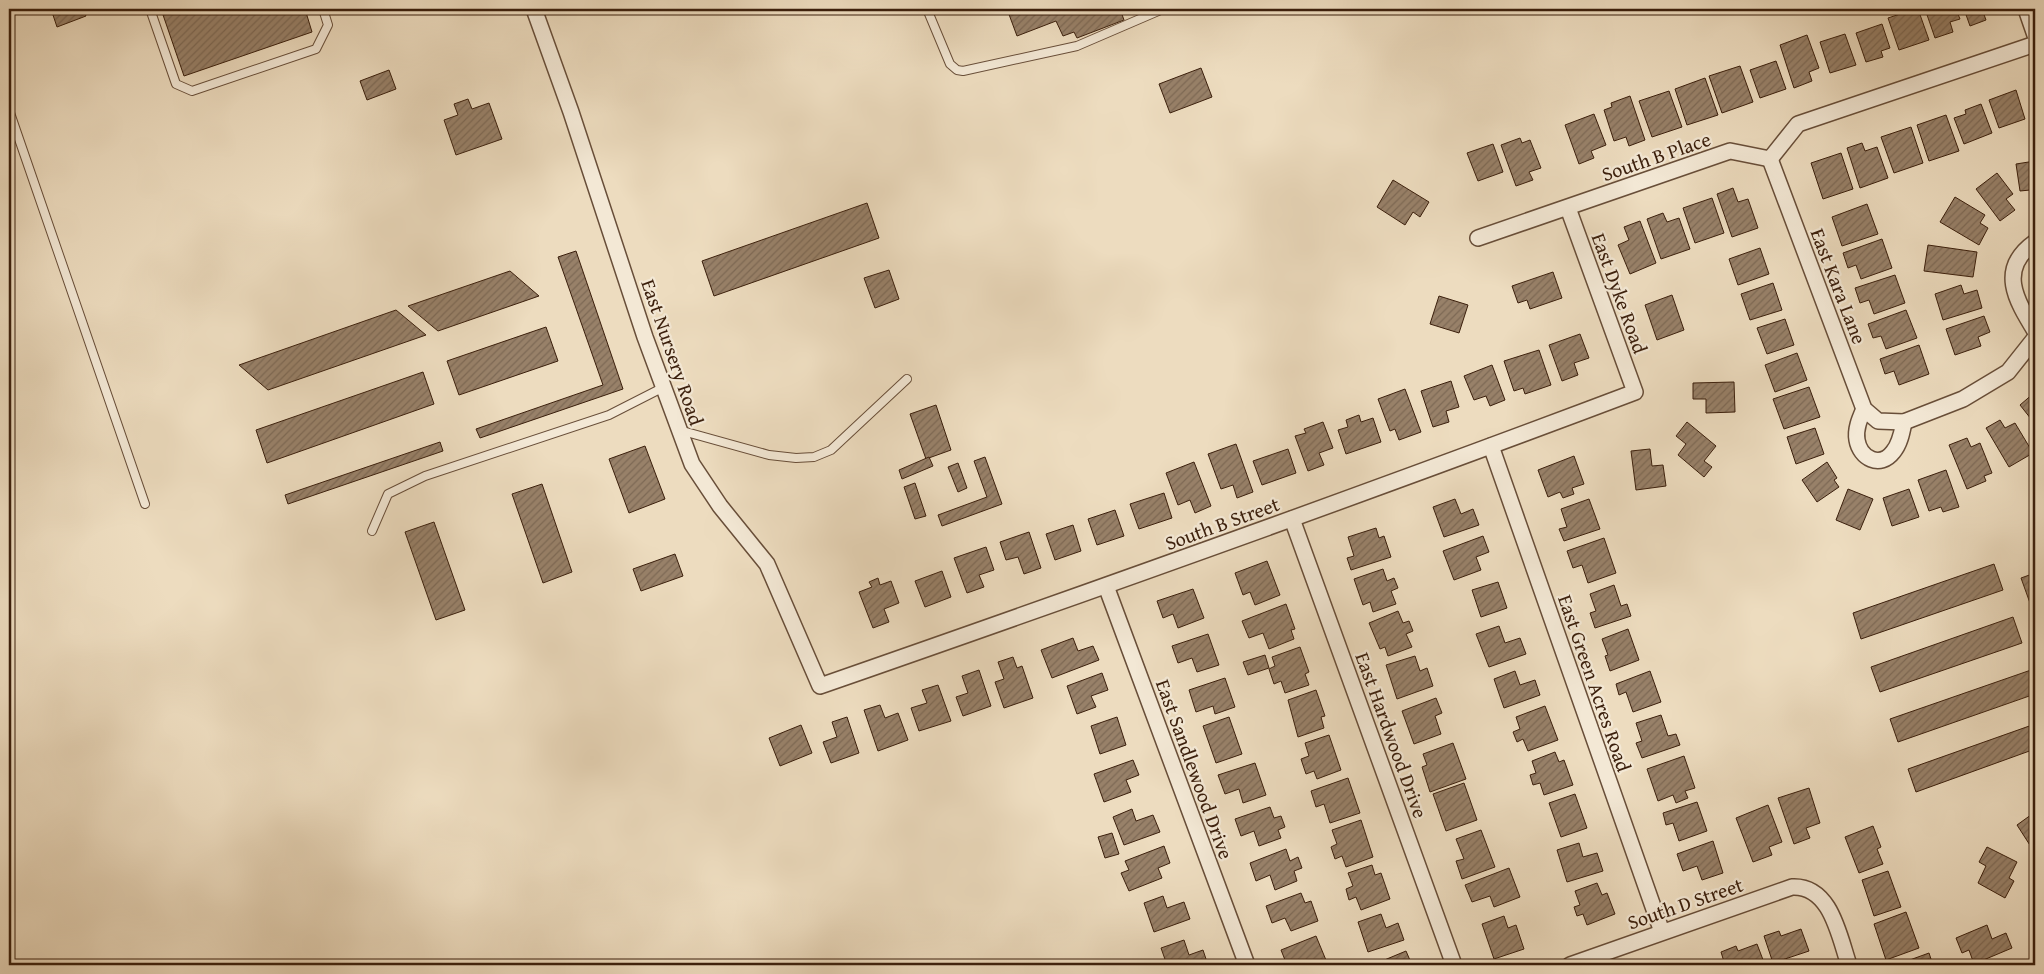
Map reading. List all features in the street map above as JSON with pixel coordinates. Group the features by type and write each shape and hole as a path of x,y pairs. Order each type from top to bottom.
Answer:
{"street":[{"name":"East Nursery Road","path":"534,9 692,464 720,506 767,564 820,686"},
{"path":"2026,9 2035,35"},
{"path":"1770,159 1798,124 2035,44"},
{"name":"South B Place","path":"1478,238 1730,151 1770,159"},
{"name":"East Kara Lane","path":"1770,159 1864,409 1878,421 1904,422"},
{"name":"East Dyke Road","path":"1568,208 1635,392"},
{"path":"2035,242 2019,258 2013,276 2013,288 2021,308 2035,331"},
{"path":"1864,409 1856,437 1859,449 1865,457 1874,461 1886,459 1898,443 1904,422 1963,399 2008,372 2035,338"},
{"name":"South B Street","path":"820,686 1292,519 1635,392"},
{"name":"East Green Acres Road","path":"1491,446 1662,932"},
{"name":"East Hardwood Drive","path":"1292,519 1454,965"},
{"name":"East Sandlewood Drive","path":"1106,586 1247,965"},
{"name":"South D Street","path":"1570,965 1792,887 1802,886 1813,890 1830,912 1849,965"}],"lane":[{"path":"150,9 176,84 192,91 316,49 328,24 323,9"},
{"path":"927,9 950,64 957,70 963,71 1077,46 1163,9"},
{"path":"9,110 145,504"},
{"path":"679,430 769,455 796,458 814,457 831,450 907,379"},
{"path":"372,531 388,494 424,476 609,415 664,387"}],"building":[{"path":"51,9 83,9 86,16 57,27"},
{"path":"161,9 305,9 312,32 184,76"},
{"path":"1007,9 1120,9 1124,20 1077,38 1074,32 1063,36 1056,21 1017,36"},
{"path":"1918,9 1929,40 1899,50 1888,18"},
{"path":"1925,9 1956,9 1960,19 1950,22 1953,32 1935,38"},
{"path":"1964,9 1982,9 1986,20 1970,26"},
{"path":"1882,24 1890,48 1881,51 1883,57 1866,62 1856,33"},
{"path":"1845,34 1856,65 1830,73 1820,42"},
{"path":"1807,35 1819,68 1809,72 1812,81 1794,88 1780,45"},
{"path":"1776,61 1786,89 1760,98 1750,70"},
{"path":"1740,66 1753,102 1722,113 1709,76"},
{"path":"1201,68 1212,97 1170,113 1159,84"},
{"path":"389,70 396,89 367,100 360,81"},
{"path":"1705,78 1718,115 1687,125 1675,89"},
{"path":"2016,90 2025,119 1999,128 1989,100"},
{"path":"1669,91 1682,127 1652,137 1639,101"},
{"path":"1630,96 1645,140 1629,146 1626,137 1614,141 1604,110 1612,107 1611,103"},
{"path":"468,99 472,109 489,103 502,139 456,155 444,120 458,115 454,104"},
{"path":"1981,104 1992,133 1964,144 1954,118 1966,114 1965,110"},
{"path":"1594,114 1606,145 1591,151 1594,158 1579,164 1565,125"},
{"path":"1946,115 1959,151 1929,161 1917,125"},
{"path":"1911,127 1923,163 1894,173 1881,137"},
{"path":"1520,138 1522,143 1530,140 1541,168 1529,172 1533,180 1516,186 1501,145"},
{"path":"1862,143 1865,151 1877,147 1888,178 1860,188 1847,148"},
{"path":"1493,144 1503,172 1478,181 1467,153"},
{"path":"1841,153 1853,189 1823,199 1811,163"},
{"path":"2035,161 2035,202 2031,202 2030,190 2020,191 2016,164"},
{"path":"1997,173 2013,194 2006,199 2015,210 2000,221 1976,189"},
{"path":"1393,180 1429,202 1420,217 1413,212 1405,225 1377,207"},
{"path":"1733,188 1738,202 1748,199 1758,228 1732,237 1717,194"},
{"path":"1955,197 1985,215 1980,223 1988,228 1979,245 1940,222"},
{"path":"1712,198 1724,233 1695,243 1683,208"},
{"path":"867,203 879,238 714,296 702,261"},
{"path":"1867,204 1878,234 1842,246 1832,217"},
{"path":"1663,213 1667,222 1679,218 1690,249 1661,259 1647,219"},
{"path":"1640,221 1656,263 1630,274 1618,245 1629,240 1624,227"},
{"path":"1882,239 1892,268 1861,279 1856,265 1848,268 1843,253"},
{"path":"1928,245 1977,252 1973,277 1924,271"},
{"path":"1760,248 1769,274 1738,285 1729,259"},
{"path":"576,251 623,389 480,438 476,429 603,385 558,257"},
{"path":"889,270 899,299 875,308 864,278"},
{"path":"510,271 539,296 438,331 408,306"},
{"path":"1553,272 1562,298 1530,309 1527,300 1518,303 1512,286"},
{"path":"1895,275 1905,303 1874,314 1869,300 1860,303 1855,288"},
{"path":"1773,283 1782,310 1750,320 1741,294"},
{"path":"1961,285 1964,294 1977,290 1982,308 1943,320 1935,294"},
{"path":"1672,295 1684,330 1657,340 1645,305"},
{"path":"1439,296 1468,305 1459,333 1430,324"},
{"path":"396,310 426,335 268,390 239,365"},
{"path":"1906,310 1917,338 1886,349 1881,336 1873,338 1868,324"},
{"path":"1984,316 1990,332 1978,337 1981,346 1955,355 1946,329"},
{"path":"1785,319 1794,345 1767,354 1757,328"},
{"path":"546,327 558,361 459,395 447,361"},
{"path":"1580,334 1589,358 1574,363 1578,375 1562,381 1549,345"},
{"path":"1919,345 1929,374 1899,385 1894,371 1885,374 1880,359"},
{"path":"1539,350 1551,385 1525,394 1523,388 1514,391 1504,361"},
{"path":"1797,353 1807,380 1775,392 1765,365"},
{"path":"1492,365 1505,400 1490,406 1486,396 1474,400 1464,376"},
{"path":"423,372 434,404 267,463 256,430"},
{"path":"1451,381 1459,407 1446,411 1449,422 1433,427 1421,391"},
{"path":"1734,382 1735,412 1706,413 1706,399 1693,399 1693,383"},
{"path":"1809,387 1820,417 1784,429 1773,399"},
{"path":"1405,389 1421,432 1399,440 1395,429 1390,431 1378,399"},
{"path":"2034,393 2035,395 2035,424 2020,405"},
{"path":"936,405 951,450 926,459 910,414"},
{"path":"1359,415 1361,422 1373,418 1381,442 1346,454 1338,430 1348,427 1346,420"},
{"path":"2000,420 2005,428 2015,423 2033,453 2009,467 1986,428"},
{"path":"1323,422 1333,448 1319,453 1324,465 1308,471 1295,436 1306,433 1304,429"},
{"path":"1687,422 1716,446 1704,461 1712,467 1704,477 1678,455 1686,444 1676,436"},
{"path":"1815,428 1824,454 1796,464 1787,437"},
{"path":"1967,438 1971,447 1980,443 1992,473 1984,476 1986,481 1967,489 1949,445"},
{"path":"440,442 443,451 288,504 285,495"},
{"path":"1236,444 1253,492 1237,498 1233,485 1221,489 1208,454"},
{"path":"645,446 665,499 629,513 609,459"},
{"path":"1288,449 1296,473 1262,485 1253,461"},
{"path":"1650,449 1652,466 1663,465 1666,486 1636,490 1631,451"},
{"path":"1574,456 1584,484 1572,488 1574,494 1563,498 1560,492 1548,497 1538,470"},
{"path":"929,457 933,466 902,479 899,470"},
{"path":"985,457 1002,504 942,526 938,515 987,497 974,461"},
{"path":"1194,462 1211,506 1195,513 1190,500 1178,505 1166,473"},
{"path":"1827,462 1837,478 1834,480 1839,487 1817,502 1802,480"},
{"path":"958,463 967,488 958,492 948,467"},
{"path":"1946,470 1959,507 1943,512 1941,507 1929,511 1918,480"},
{"path":"915,483 926,516 915,519 904,487"},
{"path":"542,484 572,572 543,583 512,494"},
{"path":"1848,489 1873,499 1860,530 1836,520"},
{"path":"1909,489 1919,517 1892,526 1883,498"},
{"path":"1164,493 1172,518 1139,529 1130,504"},
{"path":"1455,499 1461,514 1473,509 1479,525 1444,537 1433,507"},
{"path":"1589,499 1600,529 1564,541 1559,529 1567,527 1561,509"},
{"path":"1115,510 1124,536 1097,545 1088,519"},
{"path":"434,522 465,610 436,620 405,532"},
{"path":"1073,525 1081,551 1055,560 1046,534"},
{"path":"1376,528 1379,538 1384,536 1391,557 1351,570 1347,558 1354,556 1348,537"},
{"path":"1029,532 1041,568 1024,574 1018,557 1006,560 1000,542"},
{"path":"1483,536 1489,552 1476,557 1481,570 1454,580 1443,551"},
{"path":"1604,538 1616,573 1588,583 1582,565 1573,568 1567,551"},
{"path":"986,547 994,570 979,575 984,587 967,593 954,558"},
{"path":"675,554 683,576 641,591 633,569"},
{"path":"1267,561 1280,595 1255,605 1250,592 1243,595 1235,573"},
{"path":"1994,564 2003,590 1861,639 1853,613"},
{"path":"1383,569 1387,581 1394,578 1398,588 1391,591 1396,604 1373,612 1370,602 1363,605 1354,579"},
{"path":"942,571 951,597 925,607 915,581"},
{"path":"2035,573 2035,617 2021,578"},
{"path":"878,578 880,585 891,581 899,603 884,609 889,622 873,628 859,592 872,587 869,582"},
{"path":"1498,582 1507,608 1481,617 1472,590"},
{"path":"1614,585 1621,606 1627,604 1631,616 1595,628 1590,613 1596,611 1590,594"},
{"path":"1193,589 1204,618 1178,628 1173,614 1163,618 1157,601"},
{"path":"1286,604 1295,629 1291,630 1294,639 1269,649 1263,633 1249,638 1242,621"},
{"path":"1398,611 1403,623 1409,621 1413,631 1406,634 1412,647 1388,656 1385,647 1380,649 1369,623"},
{"path":"2013,617 2022,643 1880,692 1871,667"},
{"path":"1499,626 1505,643 1520,638 1526,654 1489,667 1476,634"},
{"path":"1628,629 1639,660 1610,671 1605,656 1608,655 1602,639"},
{"path":"1208,634 1219,665 1197,672 1192,658 1178,663 1172,646"},
{"path":"1073,638 1078,651 1093,646 1099,660 1052,678 1041,650"},
{"path":"1300,647 1309,672 1305,674 1309,685 1285,693 1281,681 1274,684 1269,669 1275,666 1272,657"},
{"path":"1265,655 1269,668 1248,675 1243,662"},
{"path":"1415,656 1420,671 1427,668 1433,686 1397,699 1386,665"},
{"path":"1013,657 1017,668 1022,666 1033,698 1004,708 995,682 1004,679 998,662"},
{"path":"979,670 991,706 963,716 956,697 968,693 962,676"},
{"path":"2031,670 2035,681 2035,694 1898,742 1890,719"},
{"path":"1515,671 1520,685 1535,680 1540,695 1504,708 1494,679"},
{"path":"1650,671 1661,702 1633,712 1626,692 1619,695 1616,684"},
{"path":"1102,673 1108,690 1091,696 1096,707 1077,714 1067,686"},
{"path":"1225,678 1235,707 1215,714 1213,706 1196,712 1189,690"},
{"path":"938,685 951,721 919,731 911,708 927,703 922,690"},
{"path":"1316,690 1325,716 1321,717 1324,728 1298,737 1288,700"},
{"path":"1436,698 1442,713 1435,716 1441,734 1414,744 1402,711"},
{"path":"880,705 885,718 898,713 908,740 878,751 864,710"},
{"path":"1545,706 1558,740 1528,751 1523,739 1517,742 1513,732 1520,729 1516,717"},
{"path":"1661,715 1668,736 1676,734 1680,745 1642,758 1636,743 1642,741 1636,723"},
{"path":"847,717 859,753 831,763 823,742 837,737 832,722"},
{"path":"1117,717 1126,745 1100,754 1091,726"},
{"path":"1229,717 1242,754 1216,763 1203,726"},
{"path":"2035,724 2035,749 1916,792 1908,769"},
{"path":"801,725 812,753 780,766 769,738"},
{"path":"1329,735 1341,770 1317,779 1314,771 1306,774 1301,759 1309,756 1305,743"},
{"path":"1453,743 1466,779 1430,792 1422,767 1427,765 1423,754"},
{"path":"1555,752 1559,762 1564,760 1573,785 1544,795 1540,783 1533,785 1530,775 1536,773 1532,761"},
{"path":"1684,756 1695,788 1685,791 1688,798 1676,803 1673,795 1658,801 1647,769"},
{"path":"1133,760 1139,775 1126,780 1131,792 1104,802 1094,774"},
{"path":"1255,763 1266,795 1243,803 1239,789 1225,794 1218,775"},
{"path":"1348,778 1360,813 1330,823 1324,804 1316,807 1311,791"},
{"path":"1464,783 1477,820 1446,831 1433,794"},
{"path":"1809,788 1820,823 1806,828 1810,838 1794,844 1778,798"},
{"path":"1575,794 1587,828 1561,837 1549,803"},
{"path":"1697,802 1707,831 1679,841 1673,823 1666,825 1663,813"},
{"path":"1768,805 1782,842 1769,847 1772,855 1753,862 1736,818"},
{"path":"1270,807 1274,818 1281,816 1285,827 1278,830 1281,838 1259,846 1254,831 1241,836 1235,819"},
{"path":"1132,809 1136,821 1153,815 1160,832 1124,845 1113,817"},
{"path":"2035,812 2035,853 2017,825"},
{"path":"1361,820 1373,857 1346,867 1342,856 1335,859 1331,847 1337,844 1332,830"},
{"path":"1873,826 1881,847 1877,849 1883,864 1859,873 1845,837"},
{"path":"1481,830 1495,867 1462,879 1456,861 1464,859 1456,839"},
{"path":"1112,833 1119,854 1105,858 1098,837"},
{"path":"1713,841 1723,873 1702,880 1697,866 1683,871 1677,854"},
{"path":"1579,843 1583,857 1597,853 1603,871 1567,882 1557,850"},
{"path":"1164,846 1170,863 1158,868 1162,878 1129,891 1121,873 1129,870 1125,861"},
{"path":"1987,847 2017,862 2009,878 2014,881 2005,898 1978,883 1986,866 1979,862"},
{"path":"1286,849 1290,861 1298,857 1302,868 1294,871 1297,881 1275,890 1270,875 1256,881 1250,863"},
{"path":"1372,865 1375,875 1381,873 1390,899 1361,910 1356,897 1349,900 1346,889 1353,886 1348,873"},
{"path":"1509,868 1520,897 1494,907 1490,896 1472,902 1465,885"},
{"path":"1888,871 1901,907 1874,916 1862,880"},
{"path":"1597,883 1602,895 1607,893 1615,914 1587,925 1583,914 1577,916 1574,907 1580,905 1575,891"},
{"path":"1301,893 1305,903 1311,901 1318,921 1291,931 1285,918 1272,923 1266,906"},
{"path":"1163,896 1167,908 1184,902 1190,919 1154,932 1144,903"},
{"path":"1906,912 1919,948 1886,960 1874,924"},
{"path":"1381,914 1386,928 1398,923 1404,940 1368,952 1358,922"},
{"path":"1504,916 1508,928 1516,925 1524,949 1494,959 1482,924"},
{"path":"1987,925 1992,939 2006,933 2012,948 1974,964 1969,950 1962,953 1956,938"},
{"path":"1801,929 1809,951 1773,963 1764,936 1779,931 1781,936"},
{"path":"1316,936 1328,965 1302,965 1300,961 1287,965 1281,950"},
{"path":"1184,940 1189,955 1203,950 1208,965 1167,965 1161,948"},
{"path":"1757,944 1765,965 1725,965 1721,952 1736,946 1738,951"},
{"path":"1406,951 1412,965 1384,965 1382,961"},
{"path":"1929,953 1933,965 1896,965"}]}
